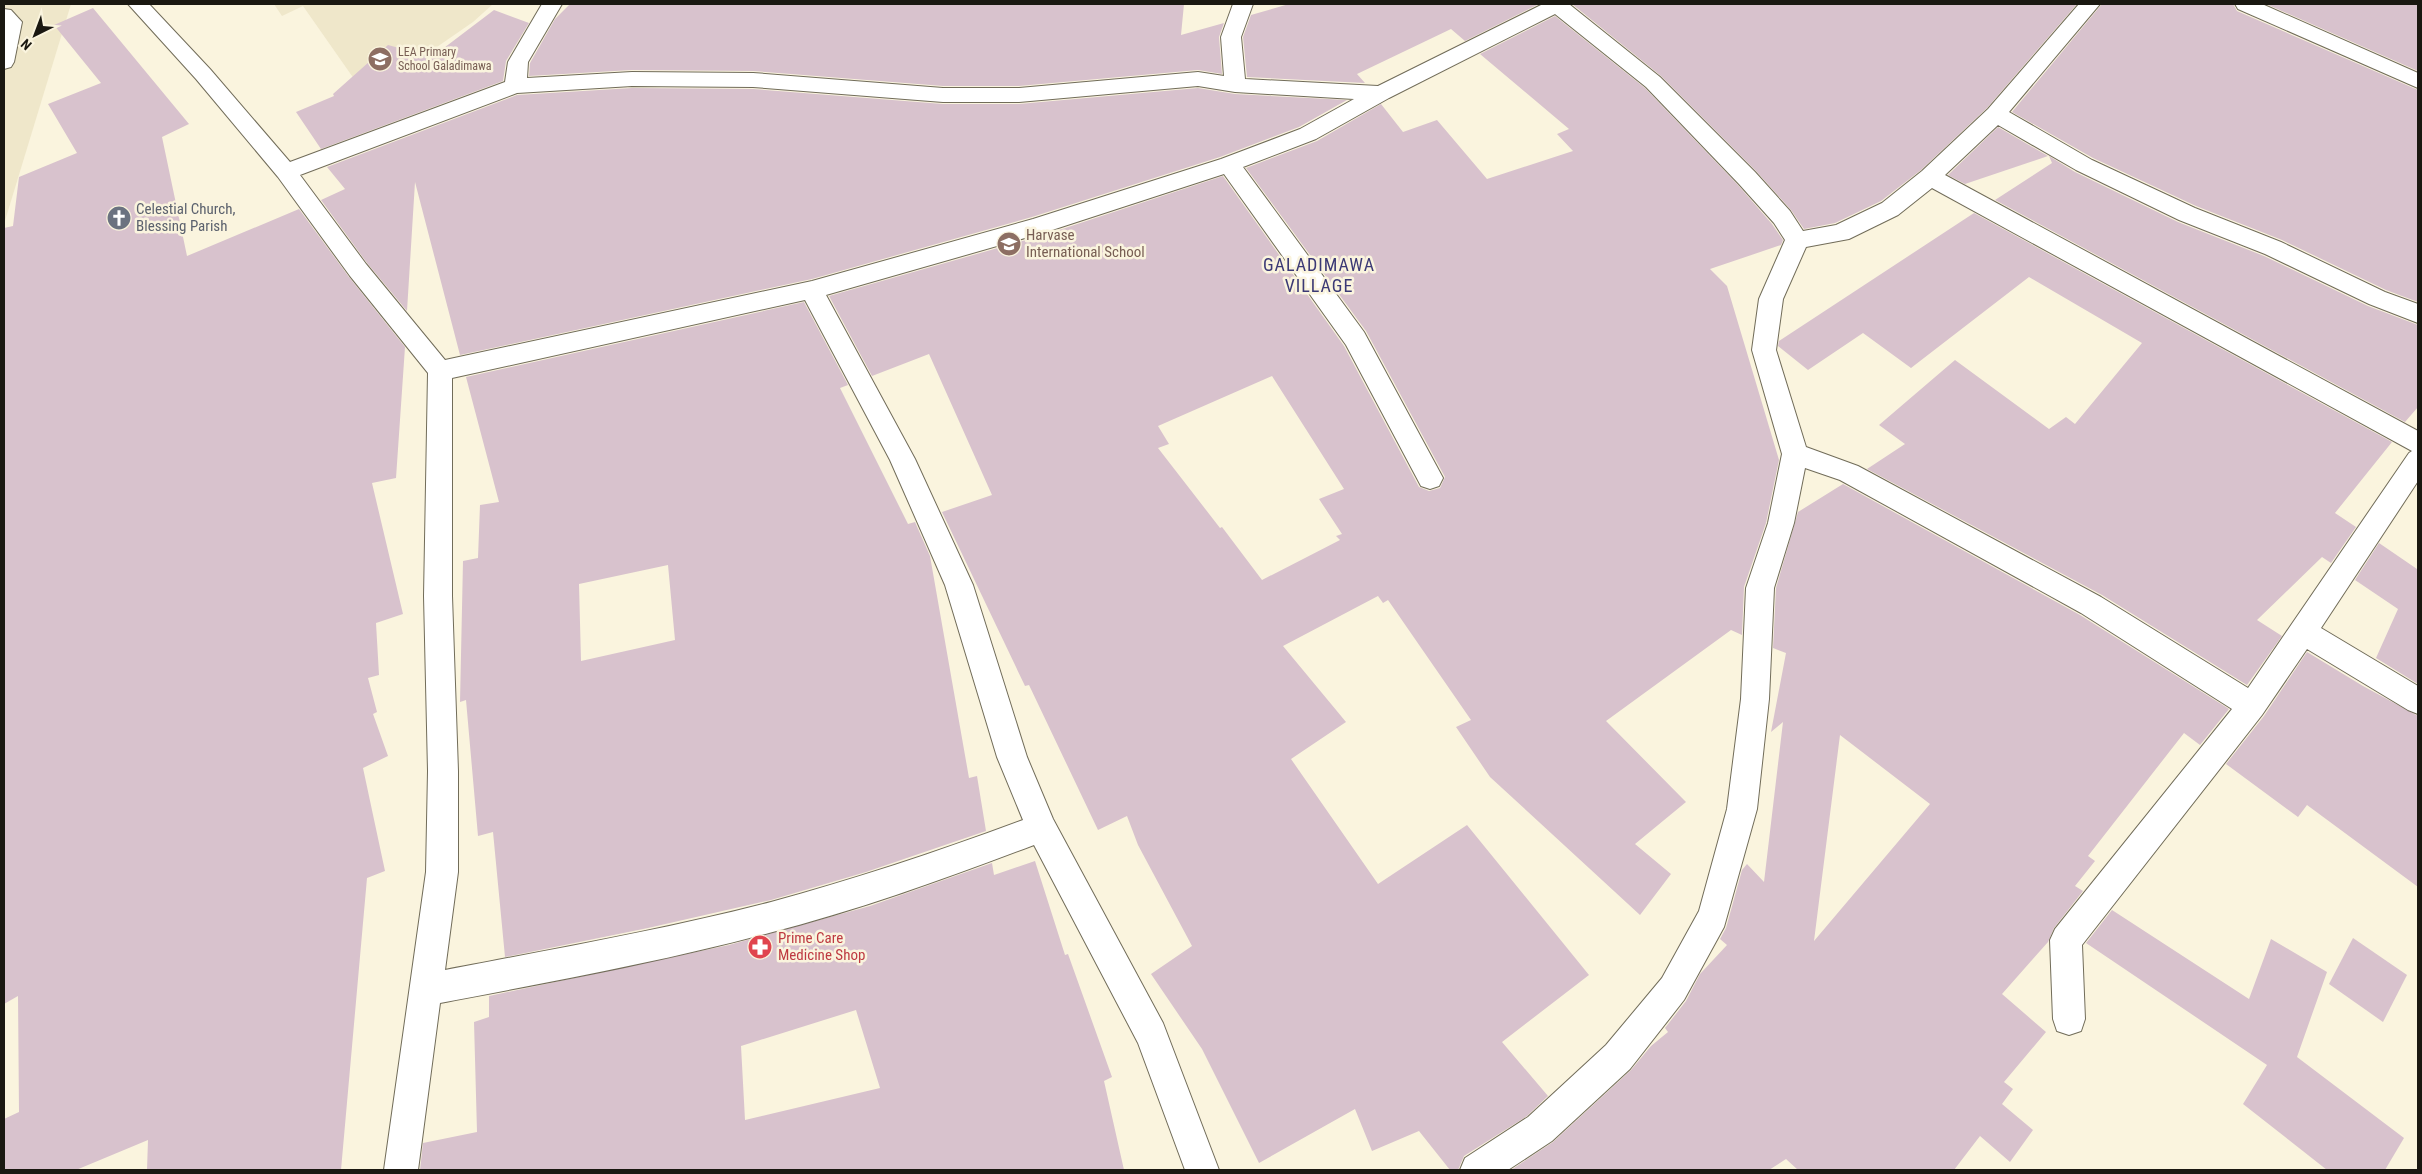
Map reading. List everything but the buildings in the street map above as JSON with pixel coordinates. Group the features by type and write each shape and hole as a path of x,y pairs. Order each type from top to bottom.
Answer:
{"street":[{"path":"138,4 203,74 286,172 358,270 440,371 438,596 443,771 442,872 401,1170"},
{"path":"515,86 518,62 552,4"},
{"path":"1235,85 1231,37 1243,4"},
{"path":"440,371 812,290 1038,226 1229,164 1308,134 1380,93 1558,4 1653,82 1747,178 1782,218 1797,240"},
{"path":"1797,240 1841,232 1874,217 1890,209 1930,177 1996,114 2090,4"},
{"path":"2245,4 2418,81"},
{"path":"4,15 12,22 4,62"},
{"path":"286,172 515,86 632,79 753,80 943,95 1019,95 1198,80 1235,85 1380,93"},
{"path":"1996,114 2093,169 2187,214 2273,248 2376,298 2418,314"},
{"path":"1229,164 1356,339 1430,478"},
{"path":"1930,177 2418,443"},
{"path":"1477,1170 1540,1129 1618,1057 1673,989 1713,916 1742,809 1755,699 1760,588 1782,523 1795,454 1764,350 1771,299 1797,240"},
{"path":"812,290 902,459 959,585 1012,758 1041,828 1151,1035 1202,1170"},
{"path":"1795,454 1849,473 2074,595 2252,706"},
{"path":"2069,1019 2066,940 2252,706 2418,460"},
{"path":"2302,631 2418,701"},
{"path":"425,990 606,954 769,917 921,873 1041,828"}],"shaded area":[{"path":"4,4 71,4 4,224"},
{"name":"LEA Primary School Galadimawa","path":"274,4 493,4 473,22 366,96 303,6 282,16"}],"place":[{"name":"LEA Primary School Galadimawa","path":"380,59"},
{"name":"Celestial Church, Blessing Parish","path":"119,218"},
{"name":"Harvase International School","path":"1009,244"},
{"name":"Prime Care Medicine Shop","path":"760,947"}],"district":[{"name":"GALADIMAWA VILLAGE","path":"1319,275"}]}
